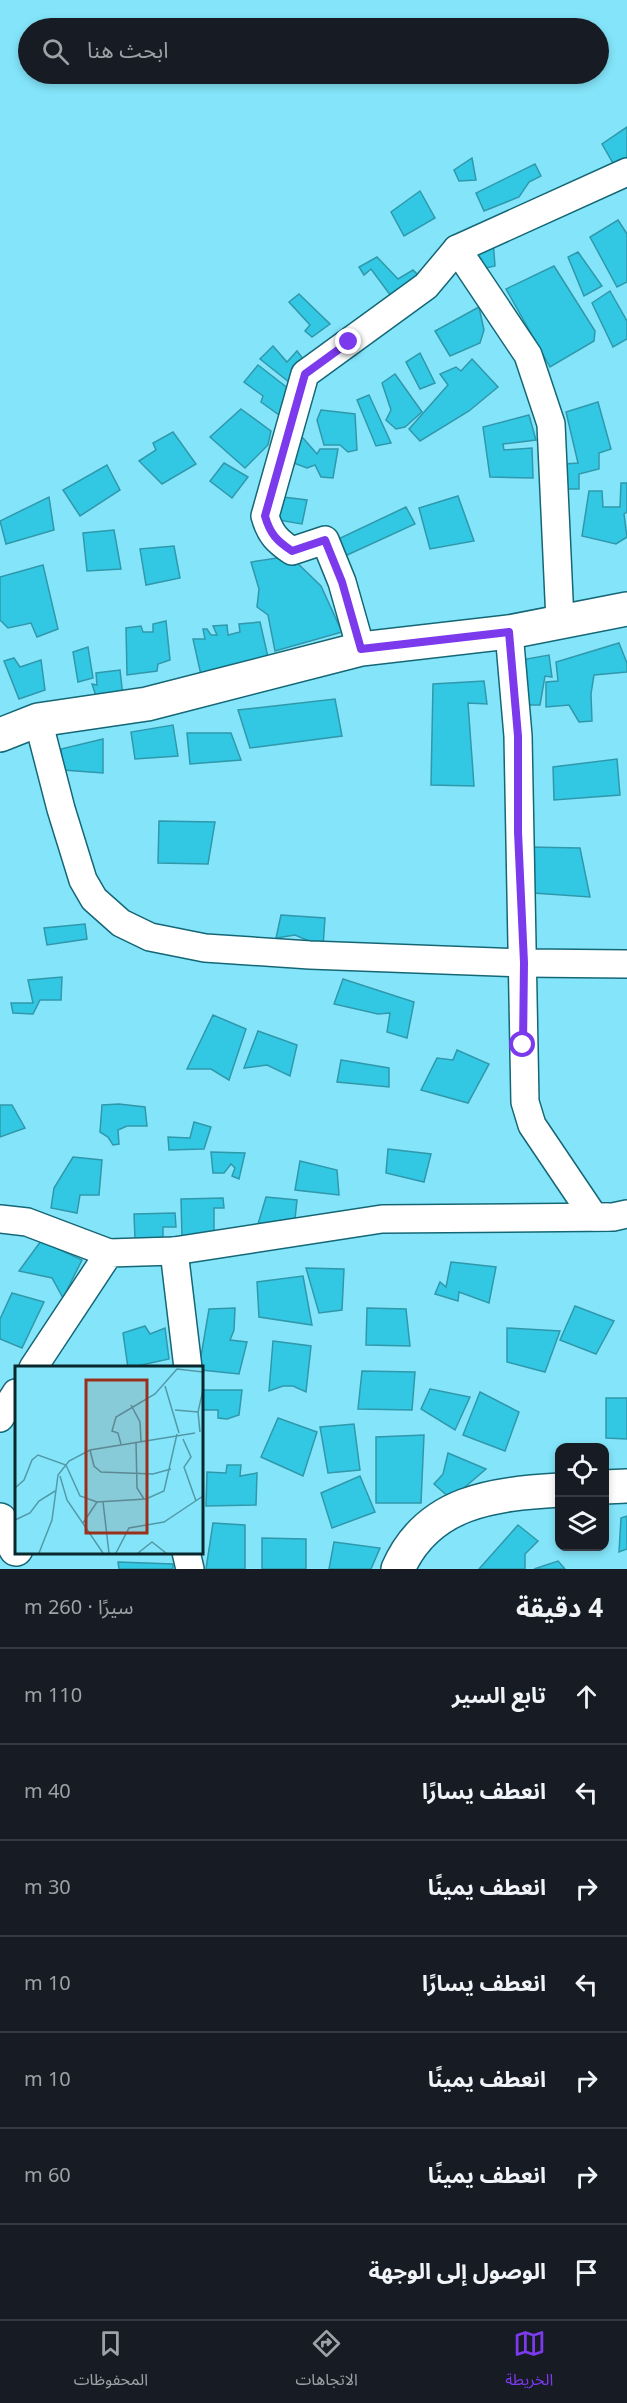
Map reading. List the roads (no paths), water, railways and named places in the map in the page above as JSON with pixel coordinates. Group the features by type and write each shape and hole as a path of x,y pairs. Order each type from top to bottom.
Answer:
{"street":[{"path":"361,649 342,582 325,540 292,551 276,540 268,527 265,516 305,374 426,286 457,249 627,172"},
{"path":"457,249 528,355 551,424 560,621"},
{"path":"0,735 38,720 147,704 361,649 509,632 627,609"},
{"path":"509,632 518,736 518,832 524,963 525,1102 532,1125 594,1217 620,1215"},
{"path":"38,720 61,809 83,880 94,899 121,923 150,937 205,948 310,955 524,963 627,964"},
{"path":"0,1219 27,1222 109,1253 174,1251 382,1219 620,1215"},
{"path":"174,1251 188,1366"},
{"path":"34,1366 109,1253"},
{"path":"0,1418 15,1395"},
{"path":"609,1487 627,1486"},
{"path":"398,1569 407,1549 440,1516 472,1502 505,1494 555,1490"},
{"path":"0,1520 15,1547"},
{"path":"19,1554 28,1569"},
{"path":"186,1554 190,1569"}]}
